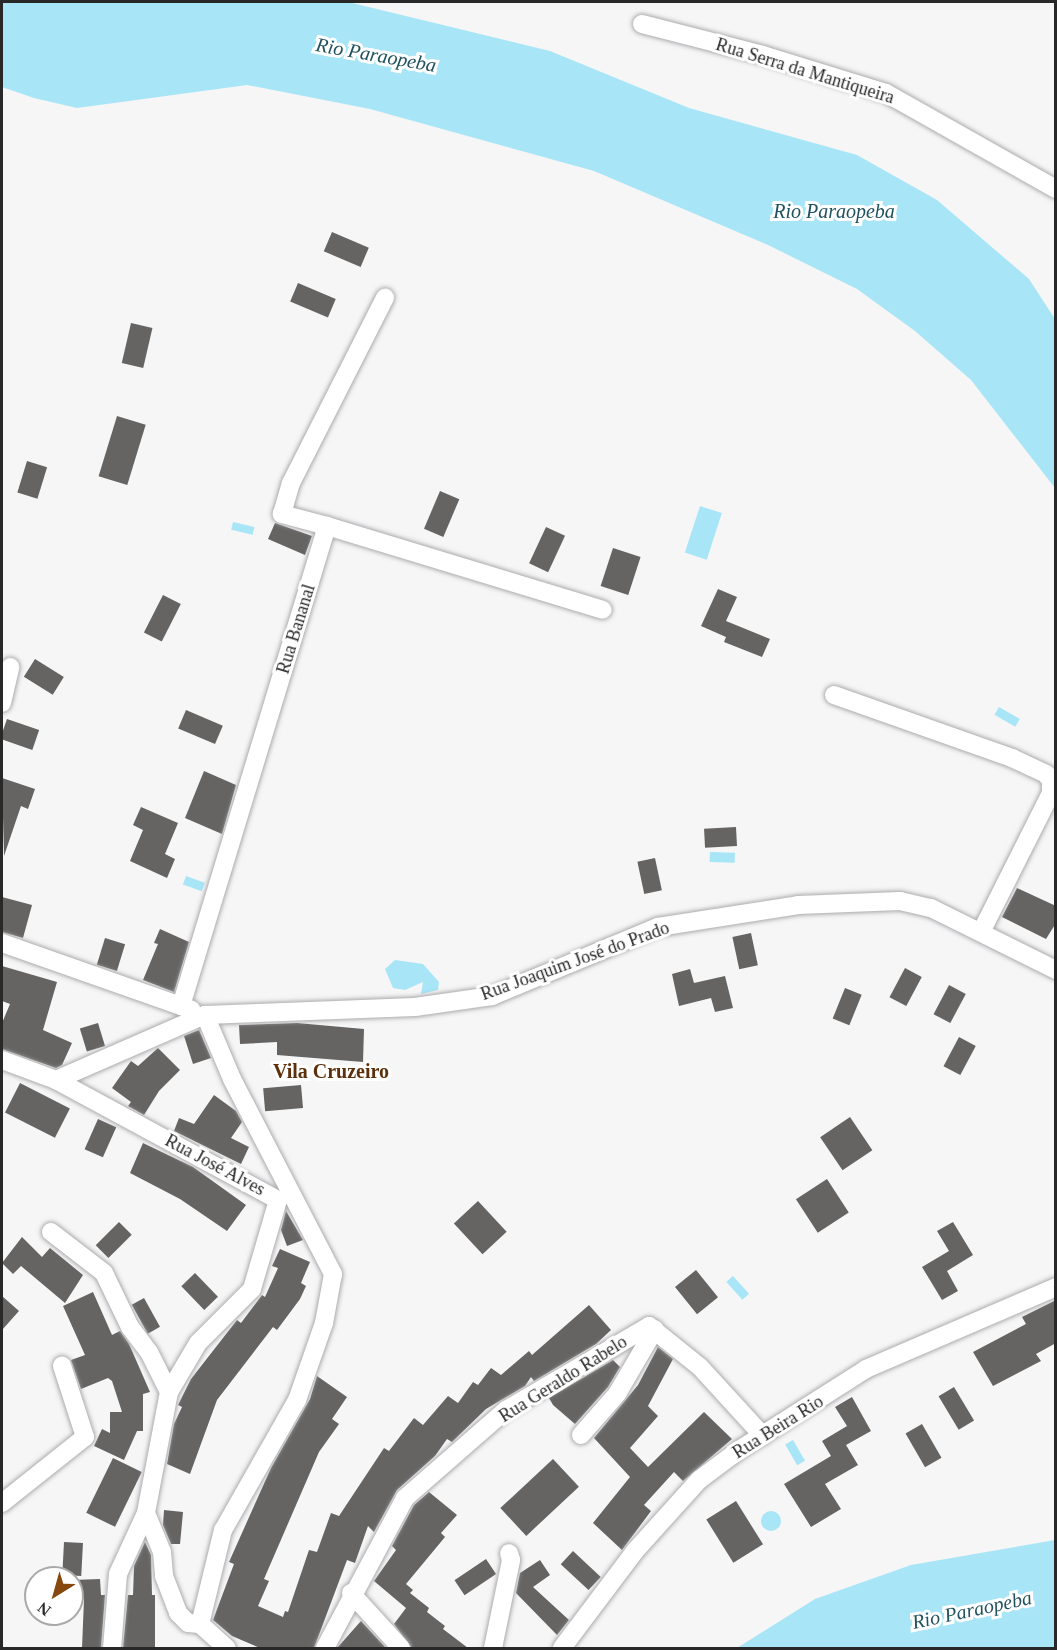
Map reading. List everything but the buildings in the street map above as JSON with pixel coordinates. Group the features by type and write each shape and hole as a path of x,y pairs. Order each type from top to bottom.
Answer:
{"street":[{"name":"Rua Serra da Mantiqueira","path":"642,24 763,55 886,93 1056,189"},
{"path":"385,298 291,483 282,514 603,610"},
{"name":"Rua Bananal","path":"181,1006 327,526"},
{"path":"2,703 10,667"},
{"path":"834,695 1012,758 1046,774 1051,781 1051,793 982,930"},
{"name":"Rua Joaquim José do Prado","path":"56,1080 205,1014 415,1007 492,996 658,927 730,913 806,904 900,901 931,908 982,930 1054,966"},
{"path":"2,944 205,1014 287,1200 333,1274 324,1323 297,1400 223,1530 200,1624"},
{"name":"Rua José Alves","path":"2,1060 56,1080 287,1200 252,1289 198,1343 169,1392 146,1513 118,1574 112,1648"},
{"path":"51,1232 104,1273 130,1327 150,1352 169,1392"},
{"name":"Rua Beira Rio","path":"562,1648 635,1551 699,1480 866,1369 1056,1287"},
{"name":"Rua Geraldo Rabelo","path":"325,1648 351,1593 405,1498 506,1410 649,1326 655,1329"},
{"path":"581,1435 617,1394 655,1329 700,1366 763,1436"},
{"path":"2,1503 85,1437 62,1366"},
{"path":"146,1513 162,1552 164,1576 178,1613 188,1623 200,1624 227,1648"},
{"path":"493,1648 511,1560 509,1553"},
{"path":"351,1593 401,1648"}],"water":[{"name":"Rio Paraopeba","path":"2,2 348,2 550,51 689,108 857,155 937,200 1029,279 1055,319 1055,488 971,380 915,331 857,289 768,245 594,171 370,109 247,85 77,108 34,98 2,87"},
{"path":"700,506 722,513 707,560 685,553"},
{"path":"233,522 254,527 253,535 231,530"},
{"path":"999,707 1020,719 1015,727 994,715"},
{"path":"710,852 735,853 735,863 710,862"},
{"path":"186,876 205,883 202,891 183,884"},
{"path":"395,960 423,964 439,982 438,990 421,994 423,982 405,990 393,988 385,969"},
{"path":"733,1276 749,1294 742,1300 726,1282"},
{"path":"793,1440 805,1461 797,1465 785,1444"},
{"path":"771,1511 778,1514 781,1521 778,1528 771,1531 764,1528 761,1521 764,1514"},
{"name":"Rio Paraopeba","path":"1055,1540 1055,1647 737,1648 815,1599 911,1565"}],"district":[{"name":"Vila Cruzeiro","path":"331,1071"}]}
